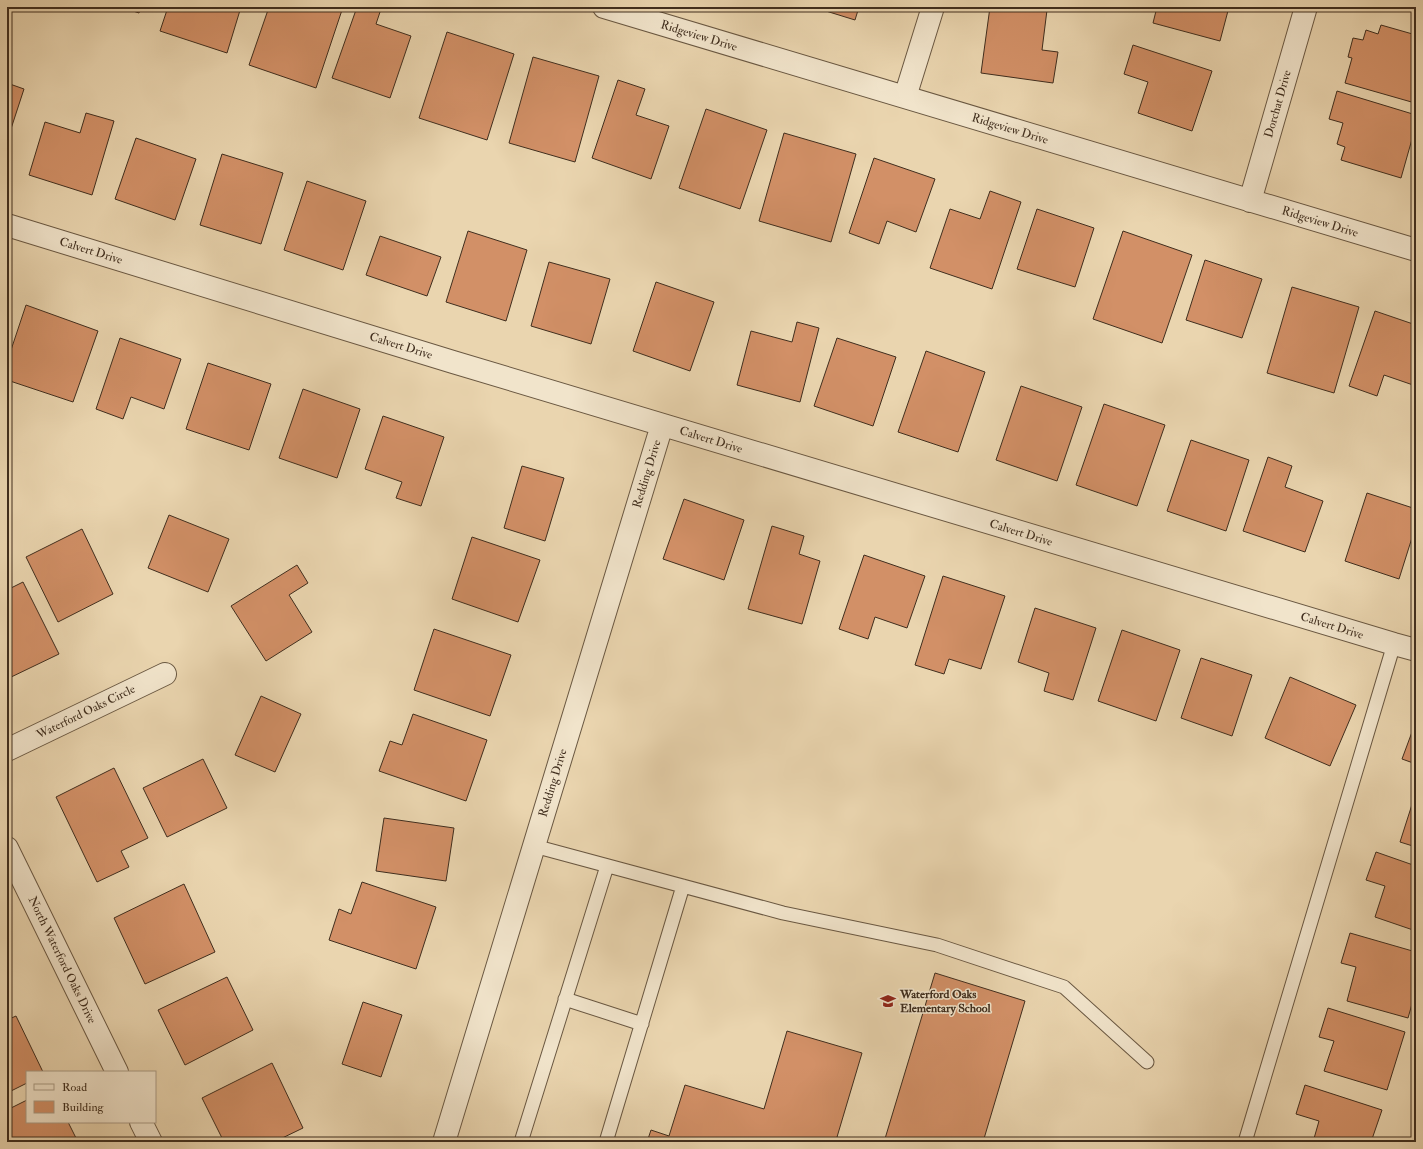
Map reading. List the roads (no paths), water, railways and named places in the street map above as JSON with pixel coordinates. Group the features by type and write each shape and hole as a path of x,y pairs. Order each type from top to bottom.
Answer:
{"street":[{"name":"Ridgeview Drive","path":"604,7 1416,250"},
{"path":"905,97 933,7"},
{"name":"Dorchat Drive","path":"1250,200 1306,7"},
{"name":"Calvert Drive","path":"7,226 662,425 1416,650"},
{"name":"Redding Drive","path":"444,1142 662,425"},
{"name":"Waterford Oaks Circle","path":"7,750 165,674"},
{"name":"North Waterford Oaks Drive","path":"7,848 117,1071"},
{"path":"142,1123 151,1142"}],"lane":[{"path":"1245,1142 1394,644"},
{"path":"534,846 783,913 937,945 1064,987 1147,1062"},
{"path":"521,1142 607,866"},
{"path":"606,1142 683,886"},
{"path":"566,999 642,1024"}],"place":[{"name":"Waterford Oaks Elementary School","path":"888,1001"}]}
